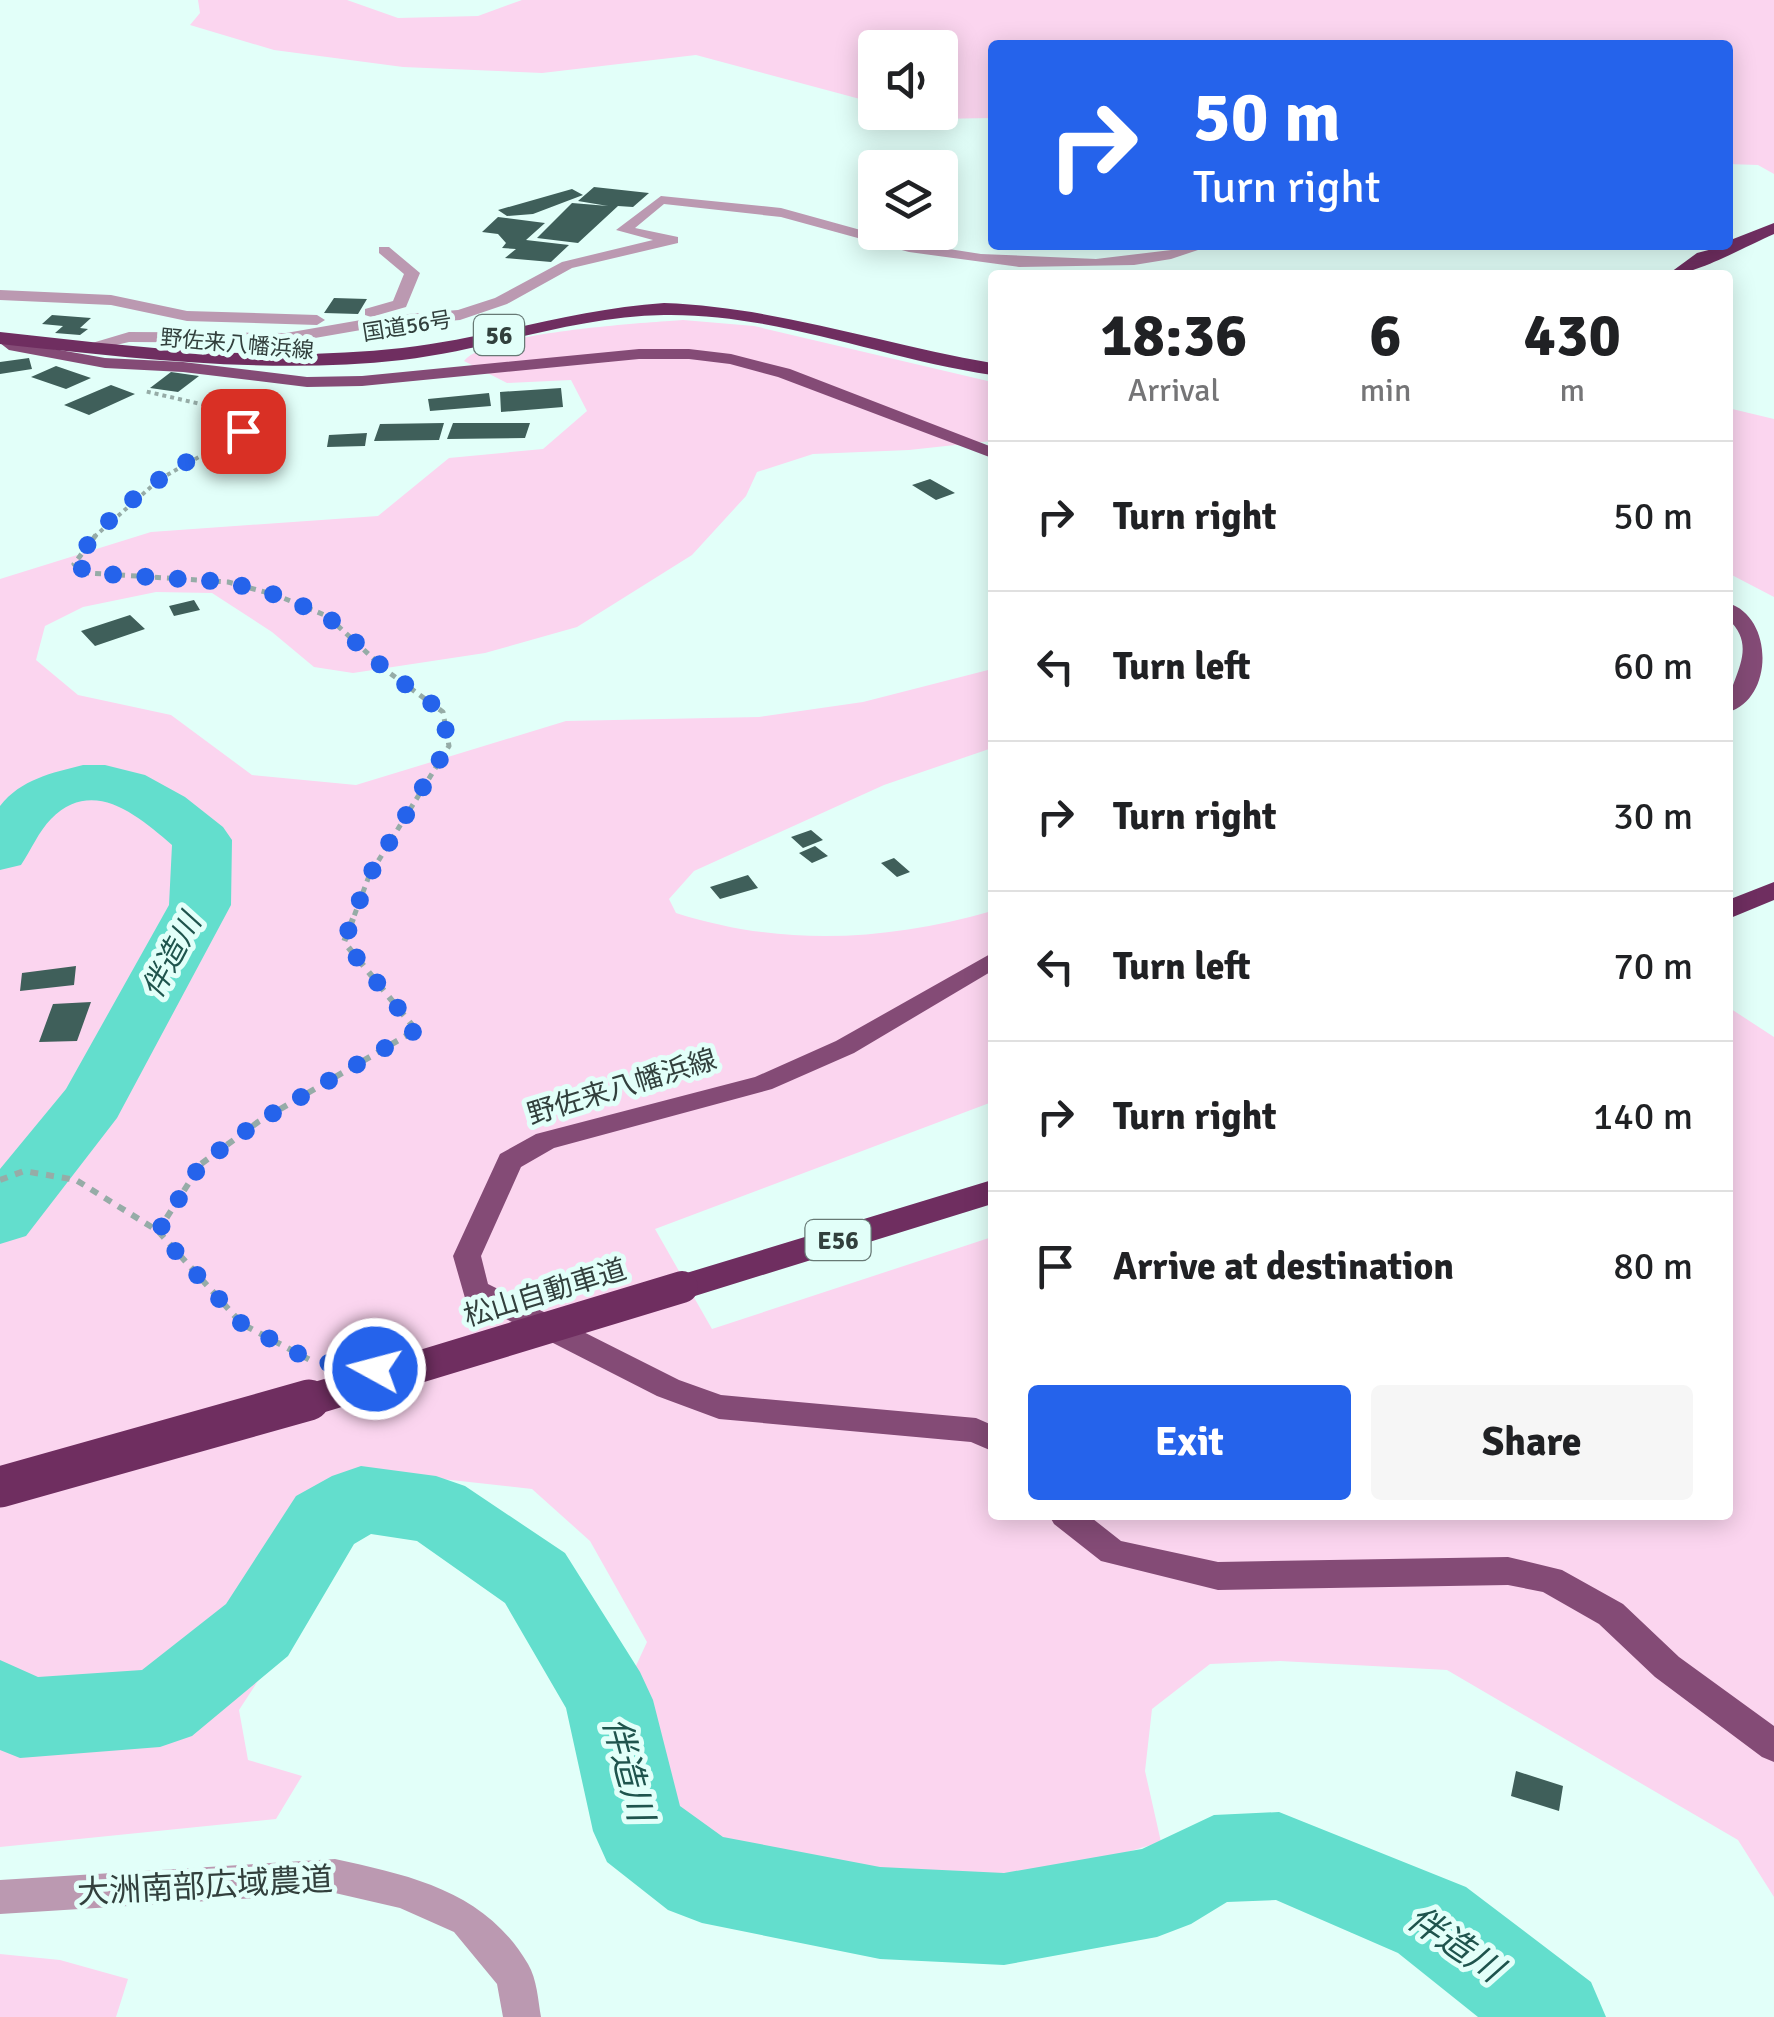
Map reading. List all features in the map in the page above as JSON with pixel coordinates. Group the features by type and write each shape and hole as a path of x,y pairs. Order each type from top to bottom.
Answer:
{"highway":[{"path":"1733,245 1774,228"},
{"path":"1684,270 1720,250"},
{"name":"国道56号","path":"2,338 272,360 342,360 408,354 609,313 665,309 726,312 783,322 988,369"},
{"path":"1733,908 1774,890"},
{"name":"松山自動車道","path":"0,1486 251,1418 988,1193"}],"main road":[{"name":"野佐来八幡浜線","path":"2,338 15,348 105,364 183,367 308,382 640,354 703,356 784,373 988,450"},
{"path":"1733,612 1754,646 1753,670 1744,693 1733,702"},
{"name":"野佐来八幡浜線","path":"988,963 845,1047 762,1083 545,1141 510,1162 467,1256 475,1290 668,1388 719,1407 976,1430 988,1437"},
{"path":"1071,1520 1112,1552 1218,1576 1508,1571 1550,1580 1610,1614 1667,1667 1774,1746"}],"street":[{"path":"90,346 129,338 286,338 384,321 460,314 500,301 566,265 673,240 623,230 660,200 702,201 850,229 910,248 1034,262 1150,260 1187,250"},
{"path":"0,295 111,300 187,316 323,320 400,304 412,273 384,250"},
{"name":"大洲南部広域農道","path":"0,1898 334,1876 403,1891 467,1919 514,1976 522,2017"}],"path":[{"path":"134,388 180,402 266,419 139,492 93,534 74,564 89,573 228,582 276,595 327,616 387,671 443,712 448,746 369,876 344,942 416,1030 258,1122 201,1164 158,1232"},
{"path":"0,1180 24,1171 76,1180 158,1232 242,1324 312,1361 328,1363"}],"shaded area":[{"path":"198,0 347,0 398,18 478,16 522,0 1774,0 1774,174 1758,165 1733,164 1733,40 988,40 988,118 958,119 958,30 858,30 858,98 696,55 542,73 403,67 274,50 190,25 200,13"},
{"path":"683,320 754,326 988,381 988,441 813,454 757,472 746,496 692,555 577,627 485,653 353,673 314,667 272,632 212,593 156,592 83,607 45,626 36,660 78,695 171,715 252,775 356,785 566,721 759,717 863,702 988,670 988,749 884,785 694,871 669,899 676,913 716,924 795,935 874,934 988,912 988,1104 655,1229 712,1329 988,1238 988,1520 1733,1520 1733,1010 1774,1037 1774,1897 1738,1840 1447,1670 1280,1661 1210,1664 1152,1709 1145,1771 1161,1842 982,1895 760,1872 644,1852 603,1830 592,1761 647,1642 590,1541 532,1489 433,1478 342,1552 239,1710 248,1760 302,1776 276,1819 0,1847 0,579 151,532 378,516 449,458 543,449 587,411 571,380 507,383 464,361 478,351 502,343 602,327"},
{"path":"1733,409 1774,419 1774,597 1733,576"},
{"path":"0,1954 60,1960 128,1979 116,2017 0,2017"}],"building":[{"path":"594,187 649,193 633,207 618,206 578,243 537,238 572,203 608,206 578,201"},
{"path":"572,189 583,195 533,214 507,216 498,210"},
{"path":"498,217 545,223 526,240 569,245 551,262 505,258 516,249 502,248 506,243 498,234 482,232"},
{"path":"334,298 367,299 358,314 324,313"},
{"path":"52,315 91,318 80,328 88,329 80,335 55,333 63,326 42,324"},
{"path":"29,358 32,369 0,374 0,362"},
{"path":"56,366 91,378 66,389 31,377"},
{"path":"171,372 199,376 178,392 150,388"},
{"path":"111,385 135,394 89,415 64,405"},
{"path":"561,388 563,407 501,412 500,392"},
{"path":"489,393 491,406 430,411 428,399"},
{"path":"444,423 439,440 374,441 380,424"},
{"path":"453,423 530,423 525,438 447,439"},
{"path":"367,433 365,446 327,447 329,435"},
{"path":"930,479 955,493 936,500 912,485"},
{"path":"194,600 200,610 174,616 169,606"},
{"path":"130,615 145,629 95,646 81,631"},
{"path":"811,830 823,840 803,848 791,837"},
{"path":"815,846 828,856 812,863 799,853"},
{"path":"894,858 910,872 897,877 881,863"},
{"path":"748,875 758,888 720,899 710,887"},
{"path":"76,966 74,985 20,991 22,973"},
{"path":"91,1002 77,1041 39,1042 53,1004"},
{"path":"1516,1771 1563,1786 1559,1811 1511,1796"}],"waterway":[{"name":"伴造川","path":"0,852 32,805 61,788 83,782 105,782 145,796 202,840 200,905 93,1102 0,1218"},
{"name":"伴造川","path":"0,1699 20,1718 160,1708 257,1630 325,1520 361,1499 436,1510 535,1578 609,1700 640,1831 702,1878 880,1913 1004,1919 1157,1892 1214,1859 1279,1856 1432,1920 1556,2017"}],"route":[{"path":"243,431 139,492 93,534 74,564 89,573 228,582 276,595 327,616 387,671 443,712 448,746 369,876 344,942 416,1030 258,1122 201,1164 158,1232 242,1324 312,1361 375,1369"}]}
